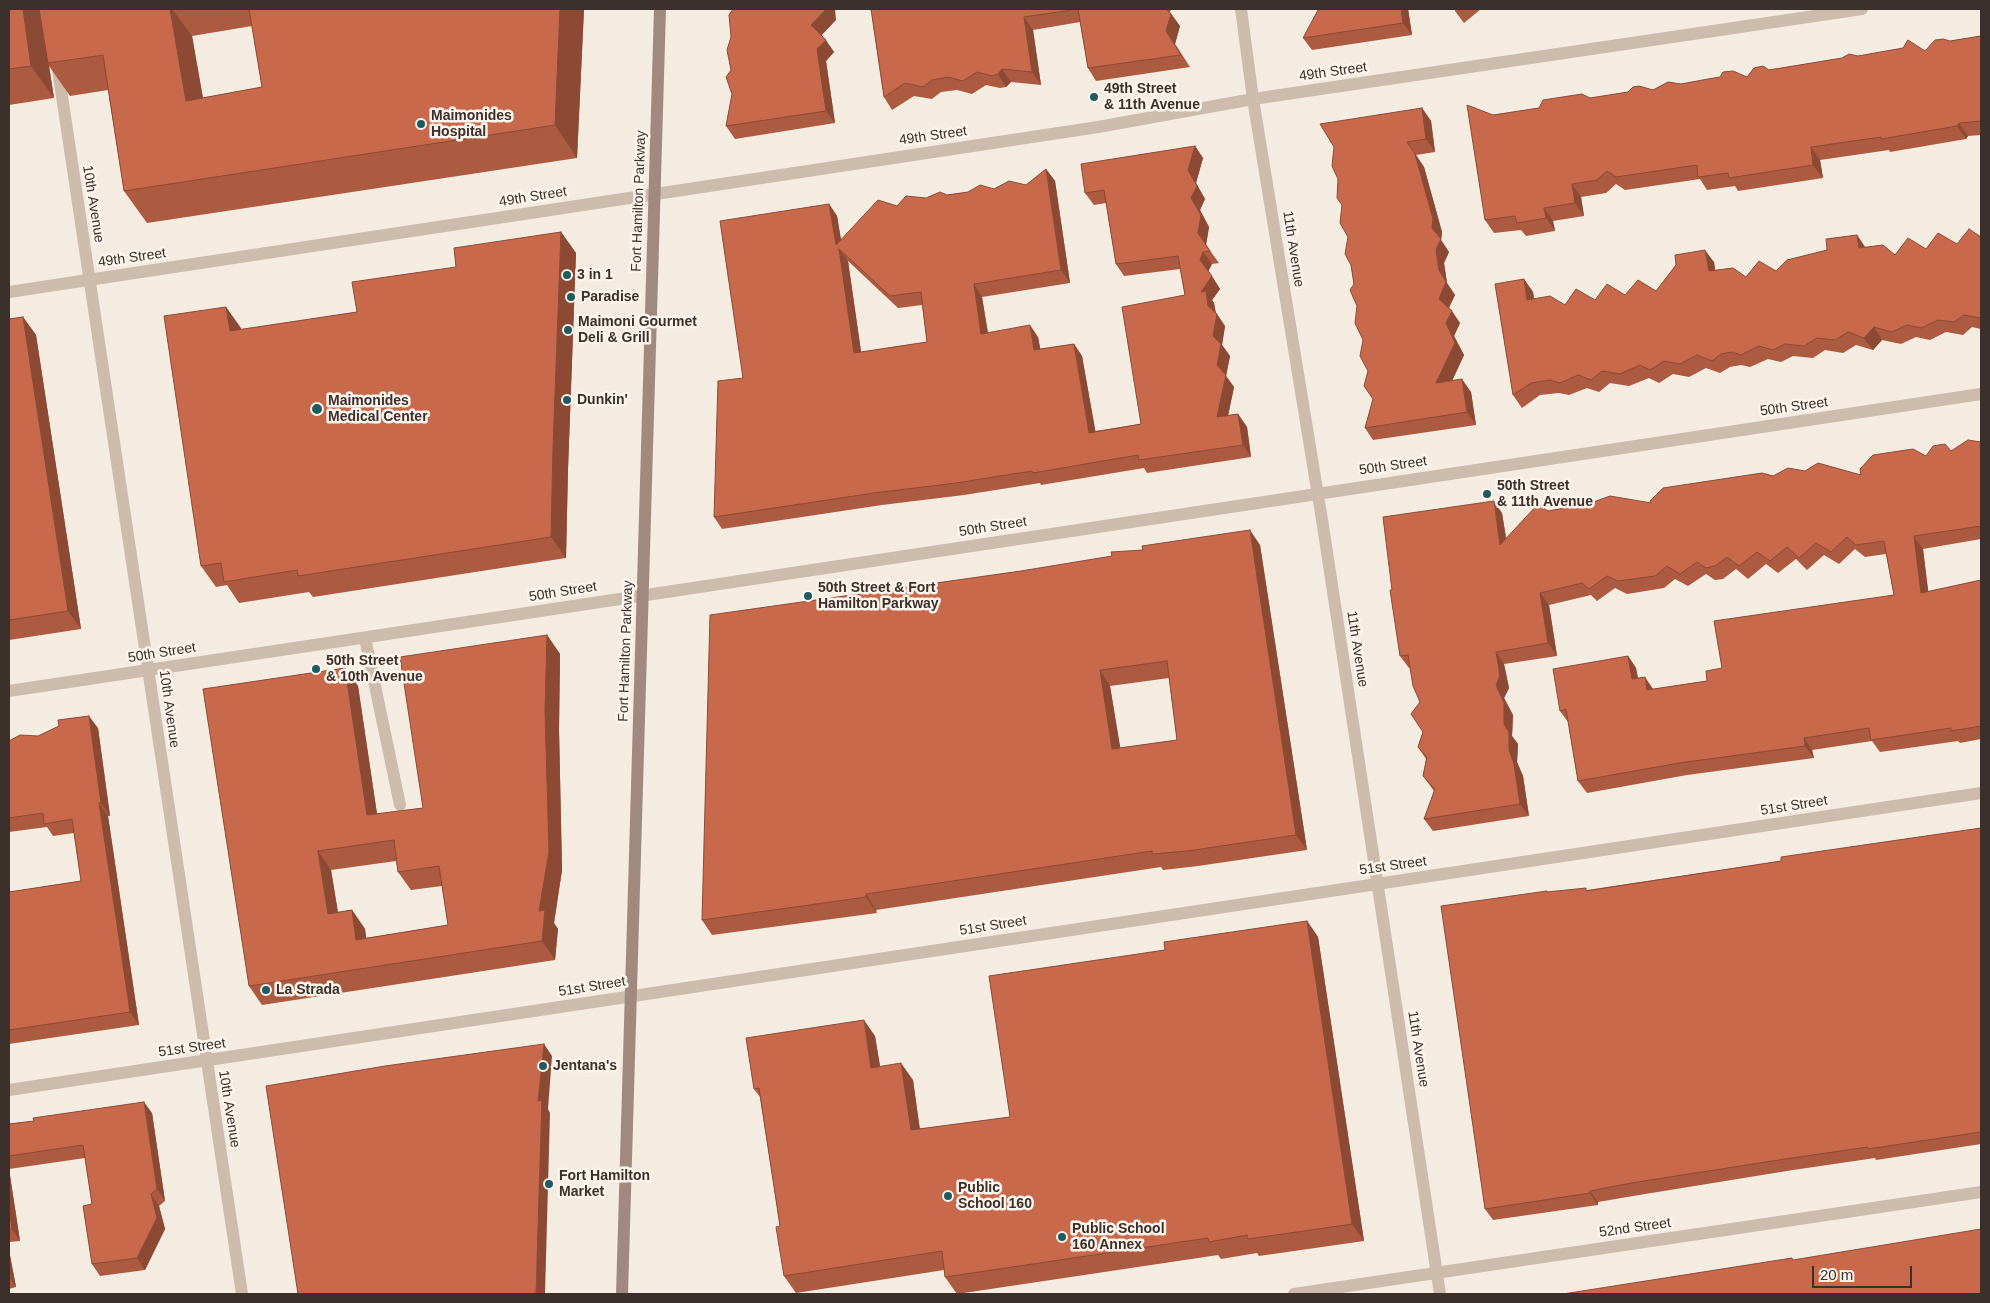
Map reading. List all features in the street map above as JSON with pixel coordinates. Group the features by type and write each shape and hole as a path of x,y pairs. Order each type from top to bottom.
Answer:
{"main road":[{"name":"Fort Hamilton Parkway","path":"622,1294 660,9"}],"street":[{"name":"11th Avenue","path":"1240,9 1318,493 1440,1294"},
{"name":"49th Street","path":"9,292 1098,127 1253,98 1862,9"},
{"name":"10th Avenue","path":"55,48 242,1294"},
{"name":"50th Street","path":"9,691 1981,394"},
{"path":"365,638 400,804"},
{"name":"51st Street","path":"9,1090 1981,793"},
{"name":"52nd Street","path":"1294,1294 1981,1192"}],"building":[{"path":"9,9 23,9 31,66 9,69"},
{"name":"Maimonides Hospital","path":"39,9 170,9 186,101 262,87 249,9 560,9 555,125 124,191 103,55 48,63"},
{"path":"733,9 826,9 811,25 826,40 817,49 826,111 726,126 732,94 726,77 731,70 727,50 731,37 729,15"},
{"path":"871,9 1078,9 1024,17 1032,72 1002,69 998,74 992,76 977,72 963,81 948,77 932,80 923,87 905,83 884,97"},
{"path":"1078,9 1166,9 1171,14 1166,31 1181,55 1088,68"},
{"path":"1317,9 1401,9 1403,23 1303,38"},
{"path":"1981,36 1981,121 1959,123 1957,126 1881,139 1881,137 1811,147 1813,165 1729,178 1728,173 1698,177 1697,165 1616,177 1607,171 1597,180 1572,184 1575,203 1544,208 1546,218 1517,223 1515,216 1485,220 1467,105 1493,115 1539,108 1543,100 1582,94 1590,98 1628,92 1633,87 1639,86 1653,90 1668,82 1681,84 1720,77 1723,72 1733,71 1747,77 1754,68 1763,66 1769,70 1842,58 1849,54 1858,56 1903,48 1908,40 1925,51 1935,40 1943,39 1950,41"},
{"path":"1422,108 1426,139 1407,142 1415,154 1433,219 1432,228 1441,239 1436,250 1439,270 1446,282 1439,299 1452,311 1446,323 1455,343 1436,383 1462,379 1467,412 1365,428 1373,399 1364,386 1368,371 1360,356 1363,340 1355,323 1357,306 1350,290 1354,284 1351,265 1345,254 1348,237 1340,223 1342,205 1337,198 1338,179 1332,166 1334,147 1320,124"},
{"path":"1195,146 1188,170 1197,186 1191,198 1201,215 1198,233 1210,251 1203,252 1200,260 1212,276 1201,292 1206,291 1208,306 1217,314 1213,336 1221,344 1217,365 1226,375 1217,417 1238,414 1243,445 1139,460 1138,455 1033,473 1032,471 714,517 718,381 743,378 720,221 829,204 836,245 878,200 897,206 906,196 926,198 940,192 947,195 968,192 980,185 994,189 1009,181 1026,185 1046,169 1061,270 974,284 981,334 1030,325 1034,350 1074,344 1089,433 1141,424 1122,307 1185,295 1178,256 1116,264 1104,190 1085,193 1081,164","holes":["839,249 890,296 921,292 927,342 854,353"]},
{"path":"1969,229 1981,237 1981,318 1964,315 1954,322 1938,320 1921,328 1907,325 1892,332 1874,327 1864,338 1848,332 1835,340 1817,338 1804,346 1785,344 1773,350 1759,346 1741,355 1732,352 1721,354 1712,361 1697,355 1680,364 1664,361 1650,370 1640,365 1620,374 1602,371 1591,380 1578,375 1560,383 1550,380 1531,383 1513,395 1495,284 1524,279 1527,300 1550,296 1565,305 1576,289 1595,300 1607,284 1625,295 1638,280 1656,291 1676,265 1675,255 1705,250 1709,271 1733,268 1746,277 1759,261 1776,271 1787,260 1827,250 1826,239 1857,235 1859,248 1883,245 1895,255 1908,238 1926,249 1938,233 1957,244"},
{"path":"561,232 551,537 298,576 297,570 224,582 221,563 201,566 164,316 226,307 230,331 357,312 352,282 456,267 454,248"},
{"path":"23,317 68,611 9,620 9,319"},
{"path":"1968,440 1981,442 1981,526 1914,536 1921,593 1981,580 1981,726 1951,731 1951,728 1871,740 1869,728 1804,738 1805,746 1679,763 1578,781 1566,709 1560,711 1553,669 1628,656 1632,679 1645,677 1647,690 1707,681 1706,671 1722,668 1714,621 1894,595 1884,541 1856,545 1847,537 1831,552 1816,543 1799,558 1787,547 1770,561 1757,552 1739,566 1727,557 1715,566 1706,568 1697,562 1680,574 1667,566 1655,576 1618,581 1607,576 1589,589 1582,583 1540,593 1548,643 1496,652 1500,676 1496,685 1504,703 1504,724 1509,732 1509,750 1514,764 1520,804 1424,819 1435,789 1423,776 1427,757 1418,747 1423,732 1411,714 1420,702 1413,686 1408,655 1400,656 1390,590 1392,590 1383,517 1494,501 1500,545 1538,504 1548,511 1565,508 1580,500 1591,503 1610,496 1651,503 1650,501 1663,488 1762,473 1773,476 1788,468 1805,471 1818,463 1861,475 1860,469 1873,455 1913,449 1926,456 1933,446 1945,444 1951,451"},
{"path":"1250,530 1296,835 1187,851 1152,854 1152,851 866,894 866,897 702,920 710,615 1021,571 1112,556 1111,552 1143,550 1142,546","holes":["1167,661 1177,740 1112,749 1100,670"]},
{"path":"547,635 545,710 549,852 539,911 545,910 542,941 249,986 203,689 345,668 367,815 423,808 400,657","holes":["394,840 398,872 439,866 448,925 356,940 352,910 328,914 318,851"]},
{"path":"89,716 101,803 99,803 130,1012 9,1030 9,892 81,881 72,819 44,824 43,813 9,818 9,741 20,735 38,736 59,726 58,720"},
{"path":"1981,828 1981,1132 1785,1159 1631,1183 1590,1191 1590,1193 1485,1209 1441,906 1547,891 1586,888 1586,891 1781,861 1781,857"},
{"path":"1307,921 1352,1224 1248,1239 1247,1235 1209,1242 1208,1238 945,1277 942,1251 784,1276 776,1227 780,1226 759,1088 754,1089 746,1038 864,1020 871,1068 901,1063 911,1130 1010,1117 989,976 1165,950 1164,942"},
{"path":"544,1044 538,1101 542,1100 536,1294 298,1294 266,1086 385,1066"},
{"path":"144,1102 157,1189 151,1194 157,1218 137,1258 92,1264 83,1206 92,1204 83,1145 9,1156 9,1124 34,1121 33,1118"},
{"path":"9,1208 12,1229 9,1229"},
{"path":"1981,1229 1981,1294 1563,1294 1792,1258 1793,1260"}],"place":[{"name":"49th Street & 11th Avenue","path":"1094,97"},
{"name":"Maimonides Hospital","path":"421,124"},
{"name":"3 in 1","path":"567,275"},
{"name":"Paradise","path":"571,297"},
{"name":"Maimoni Gourmet Deli & Grill","path":"568,330"},
{"name":"Dunkin'","path":"567,400"},
{"name":"Maimonides Medical Center","path":"317,409"},
{"name":"50th Street & 11th Avenue","path":"1487,494"},
{"name":"50th Street & Fort Hamilton Parkway","path":"808,596"},
{"name":"50th Street & 10th Avenue","path":"316,669"},
{"name":"La Strada","path":"266,990"},
{"name":"Jentana's","path":"543,1066"},
{"name":"Fort Hamilton Market","path":"549,1184"},
{"name":"Public School 160","path":"948,1196"},
{"name":"Public School 160 Annex","path":"1062,1237"}]}
